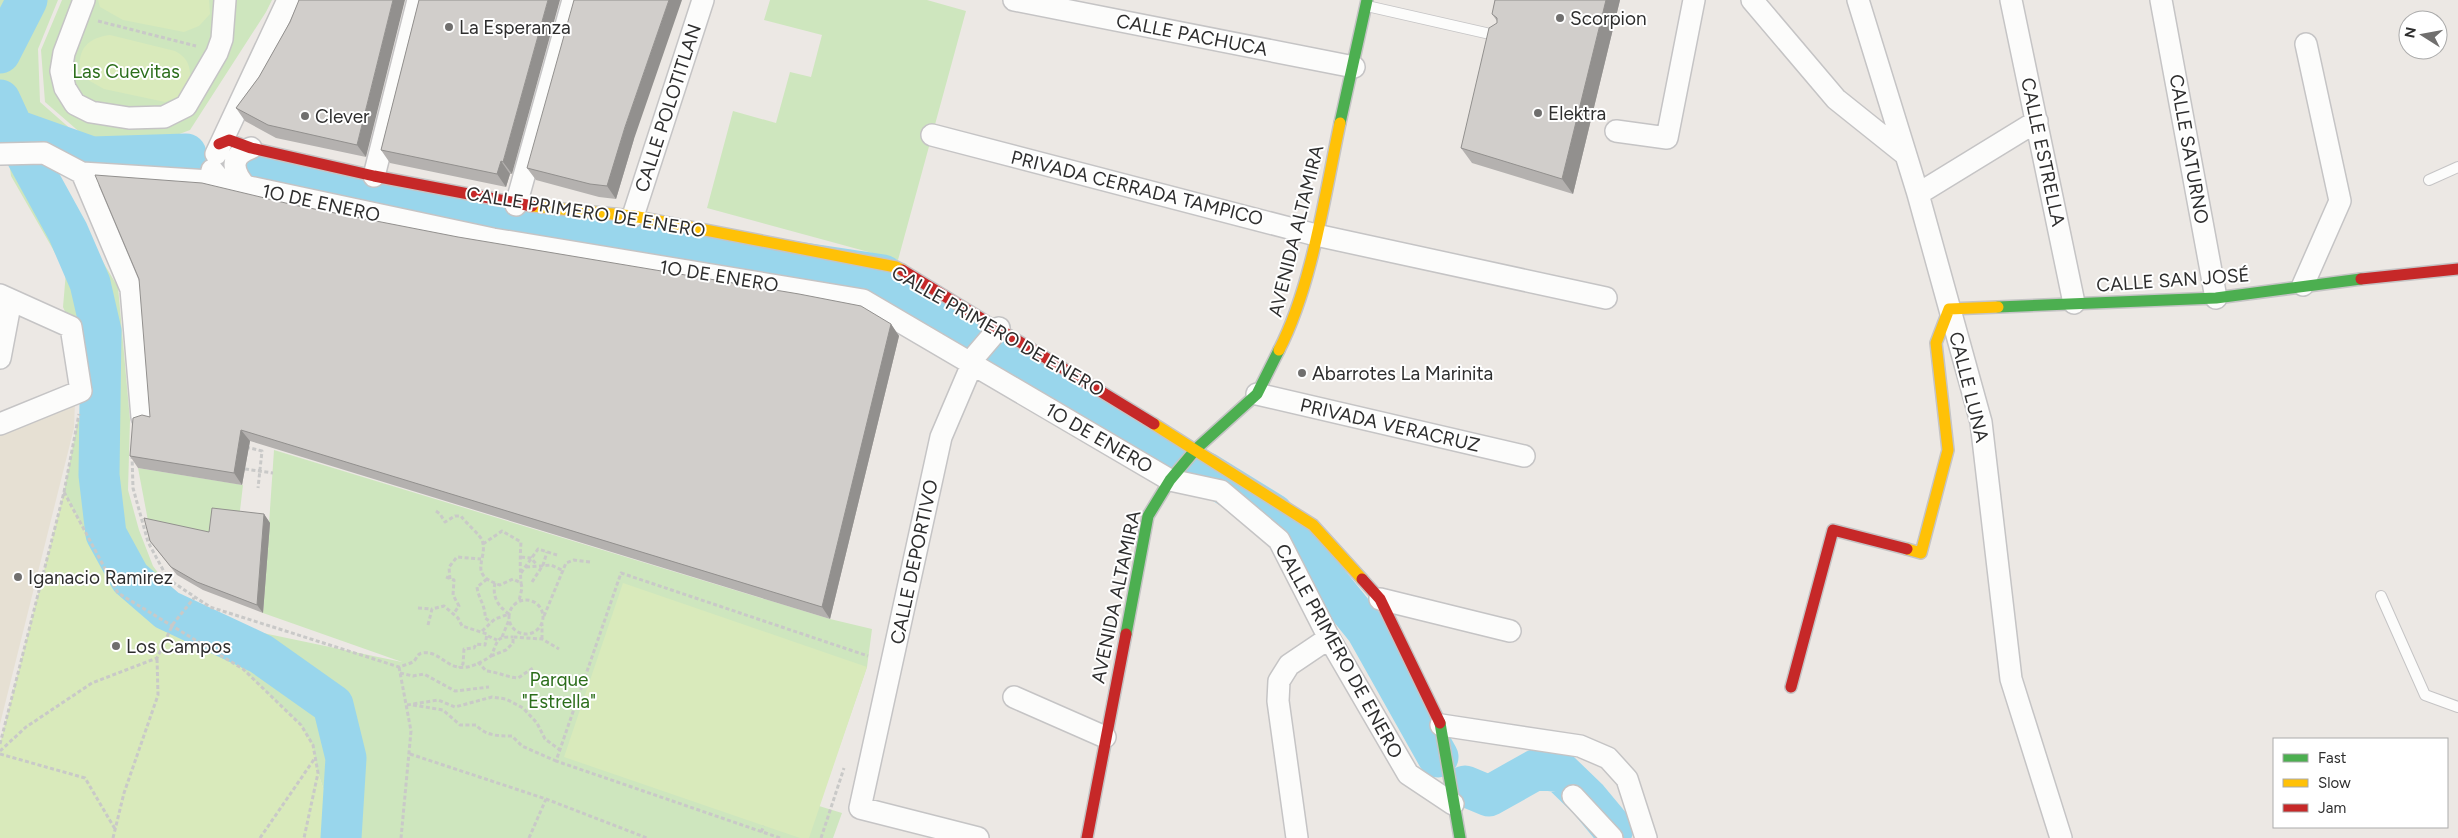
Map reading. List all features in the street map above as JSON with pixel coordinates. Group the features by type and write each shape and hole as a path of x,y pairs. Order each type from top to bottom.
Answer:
{"street":[{"path":"81,8 64,53 61,71 65,88 75,104 91,112 129,118 164,117 186,106 217,53 222,39 225,0"},
{"path":"228,180 219,144 288,0"},
{"path":"374,176 418,0"},
{"path":"516,205 573,0"},
{"name":"CALLE POLOTITLAN","path":"634,216 703,0"},
{"path":"1616,131 1667,138 1694,0"},
{"path":"1752,0 1836,99 1906,155"},
{"name":"CALLE LUNA","path":"1858,0 1918,194 1981,422 2012,679 2061,838"},
{"name":"CALLE ESTRELLA","path":"2011,0 2074,304"},
{"name":"CALLE SATURNO","path":"2162,0 2216,298"},
{"name":"CALLE PACHUCA","path":"1025,1 1354,67"},
{"name":"AVENIDA ALTAMIRA","path":"1087,838 1148,516 1170,480 1196,449 1257,394 1293,323 1316,235 1367,3"},
{"path":"2303,285 2340,200 2306,44"},
{"path":"1918,194 2037,121"},
{"name":"PRIVADA CERRADA TAMPICO","path":"932,136 1316,235 1606,298"},
{"name":"CALLE PRIMERO DE ENERO","path":"219,144 229,140 251,148 374,176 516,205 634,216 896,267 996,331 1196,449 1313,526 1380,599 1441,724 1460,838"},
{"path":"228,180 235,170 236,159 241,152 251,148"},
{"path":"4,153 44,153 82,173 192,179 204,176 228,180"},
{"path":"82,173 131,289 142,417"},
{"name":"1O DE ENERO","path":"228,180 494,239 863,300 974,359 1170,480"},
{"name":"CALLE SAN JOSÉ","path":"1949,310 2216,298 2303,285 2458,269"},
{"path":"0,358 5,298 71,327 81,391 0,424"},
{"path":"1791,687 1833,530 1921,553 1948,450 1936,343 1949,310"},
{"name":"CALLE DEPORTIVO","path":"977,838 860,808 941,436 974,359 996,331"},
{"name":"PRIVADA VERACRUZ","path":"1257,394 1524,456"},
{"name":"CALLE PRIMERO DE ENERO","path":"1170,480 1221,491 1279,540 1329,638 1408,774 1453,804"},
{"path":"1380,599 1510,631"},
{"path":"1297,838 1278,701 1279,681 1289,665 1329,638"},
{"path":"1014,697 1105,737"},
{"path":"1441,724 1580,746 1608,758 1627,779 1646,838"},
{"path":"1573,796 1612,838"}],"lane":[{"path":"1367,3 1501,36"},
{"path":"2429,180 2458,167"},
{"path":"2380,596 2425,696 2458,707"}],"path":[{"path":"81,8 217,53"},
{"path":"0,744 64,492 78,420 81,391"},
{"path":"243,446 262,451 258,488"},
{"path":"133,448 131,467 133,488 148,542 168,579 210,607 399,667 413,661 418,655 423,653 430,654 458,668 506,650 513,643 513,637"},
{"path":"245,470 273,473"},
{"path":"64,492 118,592 173,624 243,669 301,725 313,745 318,773 304,838"},
{"path":"436,511 445,522 455,516 462,516 471,529 481,537 483,544 482,573 487,579 500,585 513,579 521,583"},
{"path":"483,544 502,531 521,542 519,601"},
{"path":"521,574 538,549 557,555"},
{"path":"532,582 543,565 547,552"},
{"path":"454,613 459,606 453,595 454,580 448,578 449,567 457,557 481,560"},
{"path":"521,557 532,558 537,565"},
{"path":"509,620 514,630 525,634 536,631 542,622 566,563 574,560 590,562"},
{"path":"525,568 537,565 551,565 564,571"},
{"path":"556,762 621,573 868,656"},
{"path":"487,579 477,587 477,593 485,607 486,618 491,622"},
{"path":"494,583 493,592 495,599 509,614"},
{"path":"113,838 124,793 158,695 158,658 173,624 194,598"},
{"path":"491,656 497,640 508,627 509,614 514,604 519,601 530,600 539,606 544,616"},
{"path":"539,606 549,604"},
{"path":"418,608 432,609 444,606 454,613 462,626 482,631 497,640"},
{"path":"428,625 432,609"},
{"path":"482,631 491,622 509,614"},
{"path":"542,622 542,639"},
{"path":"458,668 463,664 464,649 474,648 476,644 485,645 488,636"},
{"path":"501,637 542,639 559,649"},
{"path":"115,829 85,778 0,753 26,727 92,683 158,658"},
{"path":"478,662 486,671 499,672 509,677 518,678 533,668"},
{"path":"399,667 411,724 410,754 401,838"},
{"path":"400,673 413,676 424,674 455,691 489,687"},
{"path":"407,705 438,700 454,706 492,697 506,700 522,708 537,723 545,739 560,750"},
{"path":"407,705 443,710 460,725 476,725 481,730 495,736 512,736 522,746 556,762 780,838"},
{"path":"410,754 546,799 647,838"},
{"path":"260,838 315,758"},
{"path":"529,838 546,799"},
{"path":"821,838 830,810"},
{"path":"761,832 764,826"}],"shaded area":[{"name":"Iganacio Ramirez","path":"75,401 74,428 0,724 0,431"}],"green space":[{"name":"Parque \"Estrella\"","path":"0,0 58,0 38,49 40,102 82,139 124,144 166,143 190,134 182,150 92,152 20,125 118,287 130,420 128,490 139,530 153,566 170,589 209,613 263,633 402,662 263,613 274,450 830,619 872,629 867,667 819,806 842,813 833,838 324,838 328,802 318,773 243,669 118,593 64,492 78,420 92,423 90,370 63,307 66,272 11,176 6,139 0,126"},
{"name":"Las Cuevitas","path":"62,0 272,0 190,130 166,139 124,142 83,135 45,102 41,50"},
{"path":"98,0 209,0 210,14 199,26 184,32 123,20 100,7"},
{"path":"770,0 927,0 966,11 898,260 707,208 733,111 776,123 790,72 811,77 822,35 764,20"},
{"path":"110,35 175,51 180,54 188,64 191,84 180,96 165,102 104,89 81,76 80,60 84,48 94,39"},
{"path":"138,468 243,485 239,519 215,540 149,526"},
{"name":"Los Campos","path":"64,492 118,593 243,669 301,725 313,745 318,773 328,802 324,838 0,838 0,744"},
{"path":"623,583 867,667 809,838 800,838 564,757"}],"building":[{"path":"299,0 393,0 357,145 268,125 236,108 259,77 290,22"},
{"path":"419,0 548,0 503,162 501,161 497,174 381,150"},
{"path":"574,0 669,0 625,127 607,186 590,184 527,168"},
{"name":"Elektra","path":"1495,0 1606,0 1562,179 1461,148 1489,28 1497,23 1497,18 1492,14"},
{"path":"95,175 202,183 294,205 458,237 861,306 891,324 822,607 241,430 234,473 130,456 133,418 142,415 150,417 139,279"},
{"path":"212,508 264,514 257,605 197,582 171,567 150,541 144,518 209,532"}],"waterway":[{"path":"0,53 27,0"},
{"path":"0,100 23,150 68,232 90,283 101,331 99,475 106,534 130,578 167,610 261,654 333,705 346,758 341,838"},
{"path":"13,129 92,157 186,154"},
{"path":"230,161 517,220 883,275 985,344 1164,456 1205,472 1273,514 1366,629 1438,757"},
{"path":"1465,786 1489,796 1537,769 1560,772 1588,799 1613,829"}],"traffic: fast":[{"path":"1340,123 1367,0"},
{"path":"1998,307 2216,298 2361,279"},
{"path":"1126,634 1148,516 1170,480 1196,449 1257,394 1279,350"},
{"path":"1440,723 1460,838"}],"traffic: slow":[{"path":"1279,350 1290,325 1309,269 1340,123"},
{"path":"532,206 633,216 896,267 902,270"},
{"path":"1907,549 1921,553 1948,450 1936,343 1949,309 1998,307"},
{"path":"1154,424 1313,525 1362,579"}],"traffic: jam":[{"path":"219,144 229,140 251,148 374,176 532,206"},
{"path":"2361,279 2458,269"},
{"path":"902,270 1154,424"},
{"path":"1791,687 1833,530 1907,549"},
{"path":"1362,579 1380,599 1440,723"},
{"path":"1087,838 1126,634"}],"place":[{"name":"Scorpion","path":"1560,18"},
{"name":"La Esperanza","path":"449,27"},
{"name":"Elektra","path":"1538,113"},
{"name":"Clever","path":"305,116"},
{"name":"Abarrotes La Marinita","path":"1302,373"},
{"name":"Iganacio Ramirez","path":"18,577"},
{"name":"Los Campos","path":"116,646"}]}
